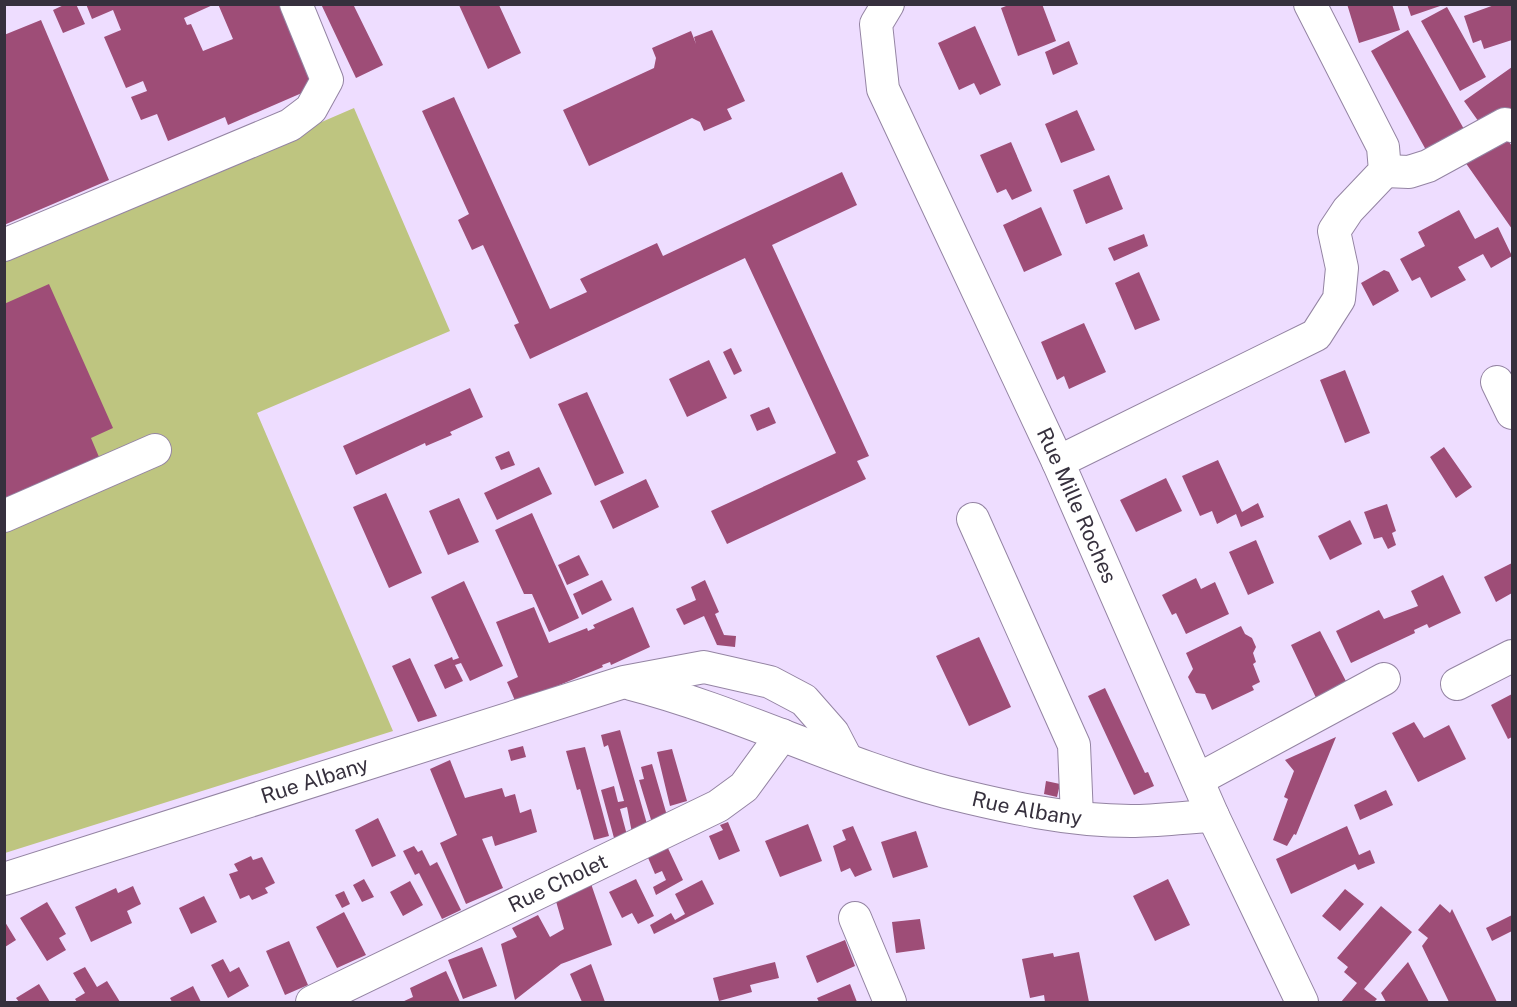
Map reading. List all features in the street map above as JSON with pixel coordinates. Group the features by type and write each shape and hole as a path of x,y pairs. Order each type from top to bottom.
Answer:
{"street":[{"path":"4,245 290,125 311,109 327,80 296,4"},
{"name":"Rue Mille Roches","path":"888,4 876,24 883,89 1058,462 1199,779 1213,816 1302,1002"},
{"path":"1058,462 1316,335 1339,299 1342,268 1334,231 1348,210 1384,171 1383,147 1310,4"},
{"path":"1384,171 1409,172 1428,166 1505,124 1512,126"},
{"path":"1497,382 1512,413"},
{"path":"4,516 155,450"},
{"path":"973,519 1074,746 1077,818"},
{"path":"1456,684 1512,656"},
{"name":"Rue Albany","path":"4,879 624,682 705,667 770,682 804,699 833,732 846,758"},
{"path":"1199,779 1384,679"},
{"name":"Rue Albany","path":"624,682 664,693 944,791 1003,805 1077,818 1131,821 1213,816"},
{"name":"Rue Cholet","path":"312,1002 718,806 744,787 782,735"},
{"path":"855,918 890,1002"}],"green space":[{"path":"354,108 450,331 257,413 393,731 5,853 5,259"}],"building":[{"path":"66,4 76,4 85,24 63,33 53,10"},
{"path":"86,4 215,4 184,18 187,25 191,24 203,51 233,39 218,4 283,4 318,86 228,125 225,117 168,141 157,114 141,120 131,97 147,91 143,81 126,88 104,37 121,30 113,10 92,19"},
{"path":"321,4 353,4 383,65 356,78"},
{"path":"1011,4 1042,4 1056,41 1018,56 1001,8"},
{"path":"1347,4 1392,4 1400,30 1359,43"},
{"path":"1407,4 1443,4 1443,5 1411,16"},
{"path":"1497,4 1512,4 1512,40 1484,49 1481,40 1473,43 1464,16"},
{"path":"459,5 499,5 521,53 488,69"},
{"path":"1447,7 1486,77 1460,91 1421,21"},
{"path":"41,20 109,180 4,225 4,35"},
{"path":"975,26 1001,85 980,95 974,83 959,90 938,43"},
{"path":"712,30 745,101 727,109 732,119 704,131 700,122 692,118 589,166 563,110 654,68 656,58 652,48 691,31 696,44 694,37"},
{"path":"1408,30 1469,138 1431,159 1371,51"},
{"path":"1069,41 1078,64 1053,75 1045,52"},
{"path":"1512,67 1512,114 1481,125 1464,101"},
{"path":"454,97 550,309 587,292 580,279 657,243 663,256 842,172 857,205 772,245 869,456 857,461 866,479 727,544 711,511 836,453 745,258 530,359 514,325 519,323 483,245 472,250 458,220 469,214 422,111"},
{"path":"1077,110 1095,150 1061,163 1045,124"},
{"path":"1504,135 1512,146 1512,229 1465,162"},
{"path":"1011,142 1032,191 1012,200 1006,189 997,193 980,155"},
{"path":"1109,175 1123,209 1086,224 1073,190"},
{"path":"1041,207 1062,255 1024,272 1003,225"},
{"path":"1459,210 1475,239 1498,227 1512,256 1491,268 1483,254 1458,267 1466,280 1431,298 1420,277 1412,281 1400,259 1425,246 1418,232"},
{"path":"1144,234 1148,246 1114,261 1108,248"},
{"path":"1384,270 1389,272 1399,291 1373,306 1361,283"},
{"path":"1139,272 1160,320 1135,330 1115,283"},
{"path":"49,284 113,428 91,438 99,457 4,499 4,304"},
{"path":"1084,323 1106,372 1069,389 1064,376 1057,380 1041,342"},
{"path":"731,348 742,371 734,375 723,352"},
{"path":"709,360 727,398 687,417 669,379"},
{"path":"1345,370 1370,433 1345,443 1320,380"},
{"path":"470,388 483,417 450,432 452,435 426,446 425,443 356,475 343,446"},
{"path":"587,392 624,473 595,486 558,404"},
{"path":"769,407 776,423 757,431 750,415"},
{"path":"1444,447 1472,487 1456,498 1430,457"},
{"path":"509,451 515,465 501,470 495,457"},
{"path":"1218,460 1242,512 1258,503 1264,517 1241,527 1236,514 1217,524 1212,511 1200,516 1182,476"},
{"path":"539,467 552,494 497,520 484,493"},
{"path":"1166,478 1182,511 1136,532 1120,500"},
{"path":"646,479 659,507 613,529 600,501"},
{"path":"386,493 422,573 389,588 353,507"},
{"path":"459,498 479,542 448,555 429,511"},
{"path":"1387,504 1396,531 1392,533 1396,545 1388,549 1382,537 1374,539 1364,512"},
{"path":"532,513 579,618 549,632 532,594 524,594 495,530"},
{"path":"1350,520 1362,544 1330,560 1318,536"},
{"path":"1256,540 1274,583 1248,595 1229,552"},
{"path":"579,555 589,575 567,585 558,565"},
{"path":"1512,563 1512,593 1496,602 1484,577"},
{"path":"1443,575 1461,613 1429,628 1427,624 1414,630 1415,633 1351,663 1336,631 1379,610 1384,619 1418,606 1411,591"},
{"path":"1196,578 1201,589 1215,582 1229,614 1186,634 1176,613 1172,615 1162,595"},
{"path":"602,580 612,600 582,615 573,594"},
{"path":"705,580 719,612 715,614 724,635 736,636 735,647 717,645 704,616 684,625 676,609 696,600 691,587"},
{"path":"464,581 503,666 470,681 461,663 455,665 463,681 445,689 434,665 452,657 453,660 459,658 431,597"},
{"path":"534,607 549,643 587,628 588,631 595,628 593,625 633,607 650,647 611,665 610,662 602,665 603,667 516,703 507,682 518,677 496,622"},
{"path":"1241,626 1245,634 1252,638 1256,647 1253,653 1256,662 1253,664 1260,682 1252,686 1254,690 1212,710 1205,694 1196,693 1188,677 1193,669 1186,653"},
{"path":"1320,631 1349,687 1318,702 1291,645"},
{"path":"979,637 1011,707 969,726 936,656"},
{"path":"410,658 437,716 418,722 392,666"},
{"path":"1105,688 1145,773 1148,772 1154,786 1134,795 1088,696"},
{"path":"1512,694 1512,737 1508,739 1491,705"},
{"path":"1414,722 1424,738 1449,725 1466,759 1418,782 1392,733"},
{"path":"620,730 649,831 633,838 627,807 620,809 627,835 614,838 601,790 614,786 618,802 624,801 608,745 604,747 601,735"},
{"path":"1336,737 1296,835 1294,834 1287,846 1273,840 1288,799 1284,797 1294,771 1285,760"},
{"path":"523,746 526,757 511,761 508,750"},
{"path":"585,747 609,836 594,840 580,789 577,790 566,751"},
{"path":"672,749 687,801 670,806 657,752"},
{"path":"450,760 465,798 502,788 505,797 515,794 520,813 531,809 537,832 495,846 492,836 482,839 503,888 466,904 440,843 457,835 430,769"},
{"path":"652,764 668,819 652,823 639,780 644,779 641,767"},
{"path":"1046,781 1060,784 1057,797 1044,794"},
{"path":"1386,790 1393,805 1360,820 1354,805"},
{"path":"378,818 396,856 372,867 355,830"},
{"path":"728,822 740,851 719,860 709,836 723,830 720,825"},
{"path":"808,824 822,861 780,877 765,841"},
{"path":"853,826 872,870 855,877 850,868 841,872 833,846 846,840 842,830"},
{"path":"1347,826 1359,855 1370,850 1375,863 1358,870 1355,864 1291,894 1276,859"},
{"path":"916,831 928,867 893,878 881,842"},
{"path":"666,844 683,880 656,895 653,887 666,880 662,871 655,874 646,853"},
{"path":"414,846 418,852 422,850 430,866 437,862 461,910 442,919 419,873 415,875 403,851"},
{"path":"251,856 253,860 262,857 275,883 265,888 268,893 252,900 249,895 240,899 229,874 238,871 234,864"},
{"path":"588,875 612,945 561,964 515,1000 501,944 517,937 512,928 538,915 550,937 564,929 553,891"},
{"path":"364,879 374,897 362,902 353,885"},
{"path":"636,879 654,916 638,924 632,913 622,918 609,892"},
{"path":"1168,879 1190,925 1155,941 1133,896"},
{"path":"702,880 714,904 654,934 650,925 671,913 675,920 685,914 675,894"},
{"path":"410,881 423,905 403,916 390,892"},
{"path":"133,886 141,904 127,911 132,923 91,942 75,907 116,888 118,893"},
{"path":"1345,889 1364,904 1340,931 1322,916"},
{"path":"344,891 350,904 342,908 335,895"},
{"path":"204,896 217,922 191,934 179,908"},
{"path":"47,902 66,934 59,938 66,950 47,961 20,918"},
{"path":"1440,904 1450,913 1452,909 1497,1002 1449,1002 1422,946 1428,938 1418,930"},
{"path":"1381,906 1412,932 1364,989 1377,999 1374,1002 1341,1002 1357,983 1344,972 1348,967 1337,958"},
{"path":"344,912 366,955 337,968 316,927"},
{"path":"1512,915 1512,931 1492,941 1486,928"},
{"path":"920,919 925,949 896,953 892,922"},
{"path":"5,922 16,940 5,947"},
{"path":"845,940 855,966 817,983 806,956"},
{"path":"289,941 308,985 285,995 266,951"},
{"path":"482,947 497,986 463,999 448,960"},
{"path":"1079,952 1089,1002 1045,1002 1044,995 1030,998 1022,959 1053,953 1054,957"},
{"path":"223,959 230,972 239,967 249,986 228,998 211,965"},
{"path":"775,962 779,978 750,985 752,992 719,1001 713,978"},
{"path":"1408,962 1429,1002 1386,1002 1381,993"},
{"path":"591,964 605,1002 582,1002 570,974"},
{"path":"85,967 97,987 107,981 120,1002 77,1002 75,999 85,993 73,973"},
{"path":"446,971 460,1002 402,1002 413,997 410,988"},
{"path":"39,984 50,1002 19,1002 16,998"},
{"path":"850,984 857,1002 819,1002 817,998"},
{"path":"193,986 201,1002 172,1002 170,998"}]}
